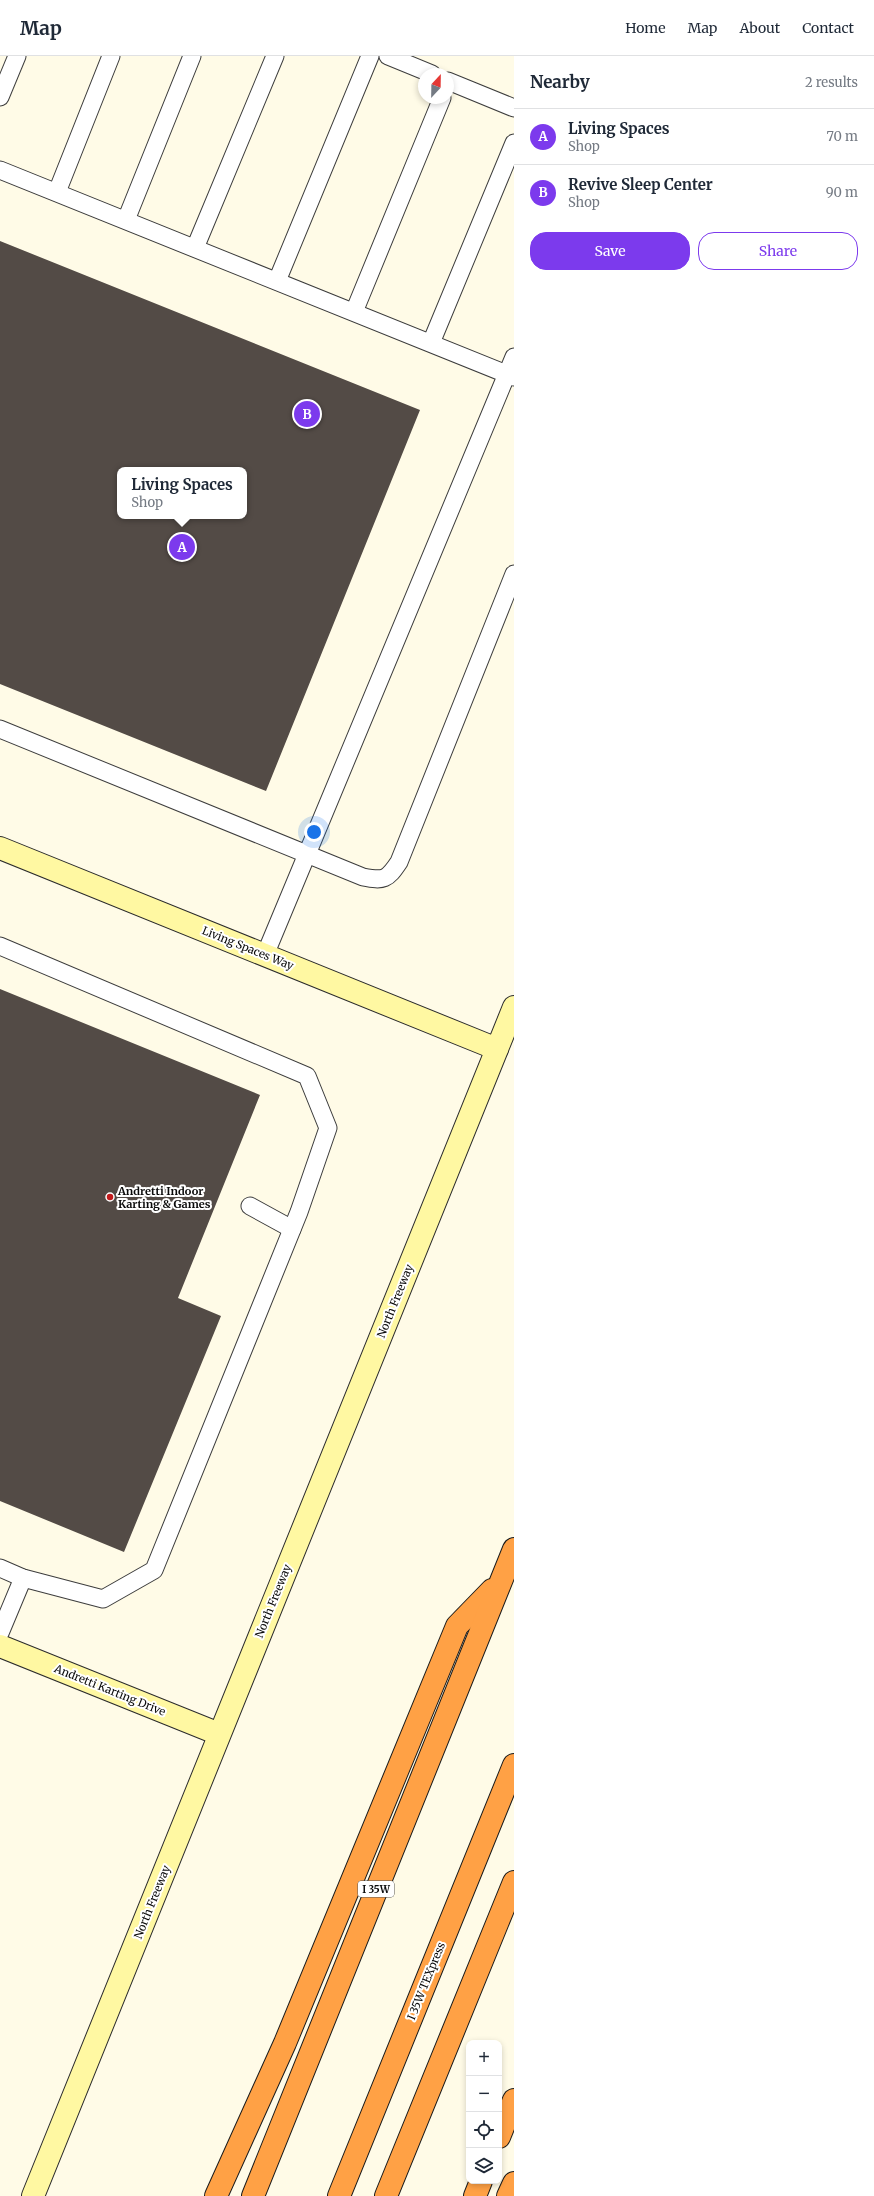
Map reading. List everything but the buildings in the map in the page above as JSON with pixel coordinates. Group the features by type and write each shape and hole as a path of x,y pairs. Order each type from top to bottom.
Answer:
{"highway":[{"name":"I 35W","path":"253,2196 514,1549"},
{"path":"216,2196 285,2044 457,1626 500,1582"},
{"name":"I 35W TEXpress","path":"339,2196 514,1765"},
{"path":"386,2196 514,1882"},
{"path":"502,2130 514,2100"},
{"path":"508,2196 514,2183"},
{"path":"475,2196 480,2184"}],"main road":[{"name":"Living Spaces Way","path":"0,848 496,1050"},
{"name":"North Freeway","path":"33,2196 514,1007"},
{"name":"Andretti Karting Drive","path":"0,1646 219,1734"}],"lane":[{"path":"0,97 17,56"},
{"path":"57,192 111,56"},
{"path":"126,220 192,56"},
{"path":"195,248 275,56"},
{"path":"277,281 370,56"},
{"path":"388,56 418,68"},
{"path":"454,84 514,108"},
{"path":"354,312 440,104"},
{"path":"431,343 514,143"},
{"path":"0,170 510,376"},
{"path":"265,955 510,376 514,357"},
{"path":"0,728 363,877 378,880 389,877 399,862 514,574"},
{"path":"0,946 307,1076 328,1128 292,1229 154,1570 103,1598 23,1578 0,1568"},
{"path":"250,1206 292,1229"},
{"path":"0,1633 23,1578"}],"place":[{"name":"Revive Sleep Center","path":"307,414"},
{"name":"Living Spaces","path":"182,547"},
{"name":"Andretti Indoor Karting & Games","path":"110,1197"}]}
